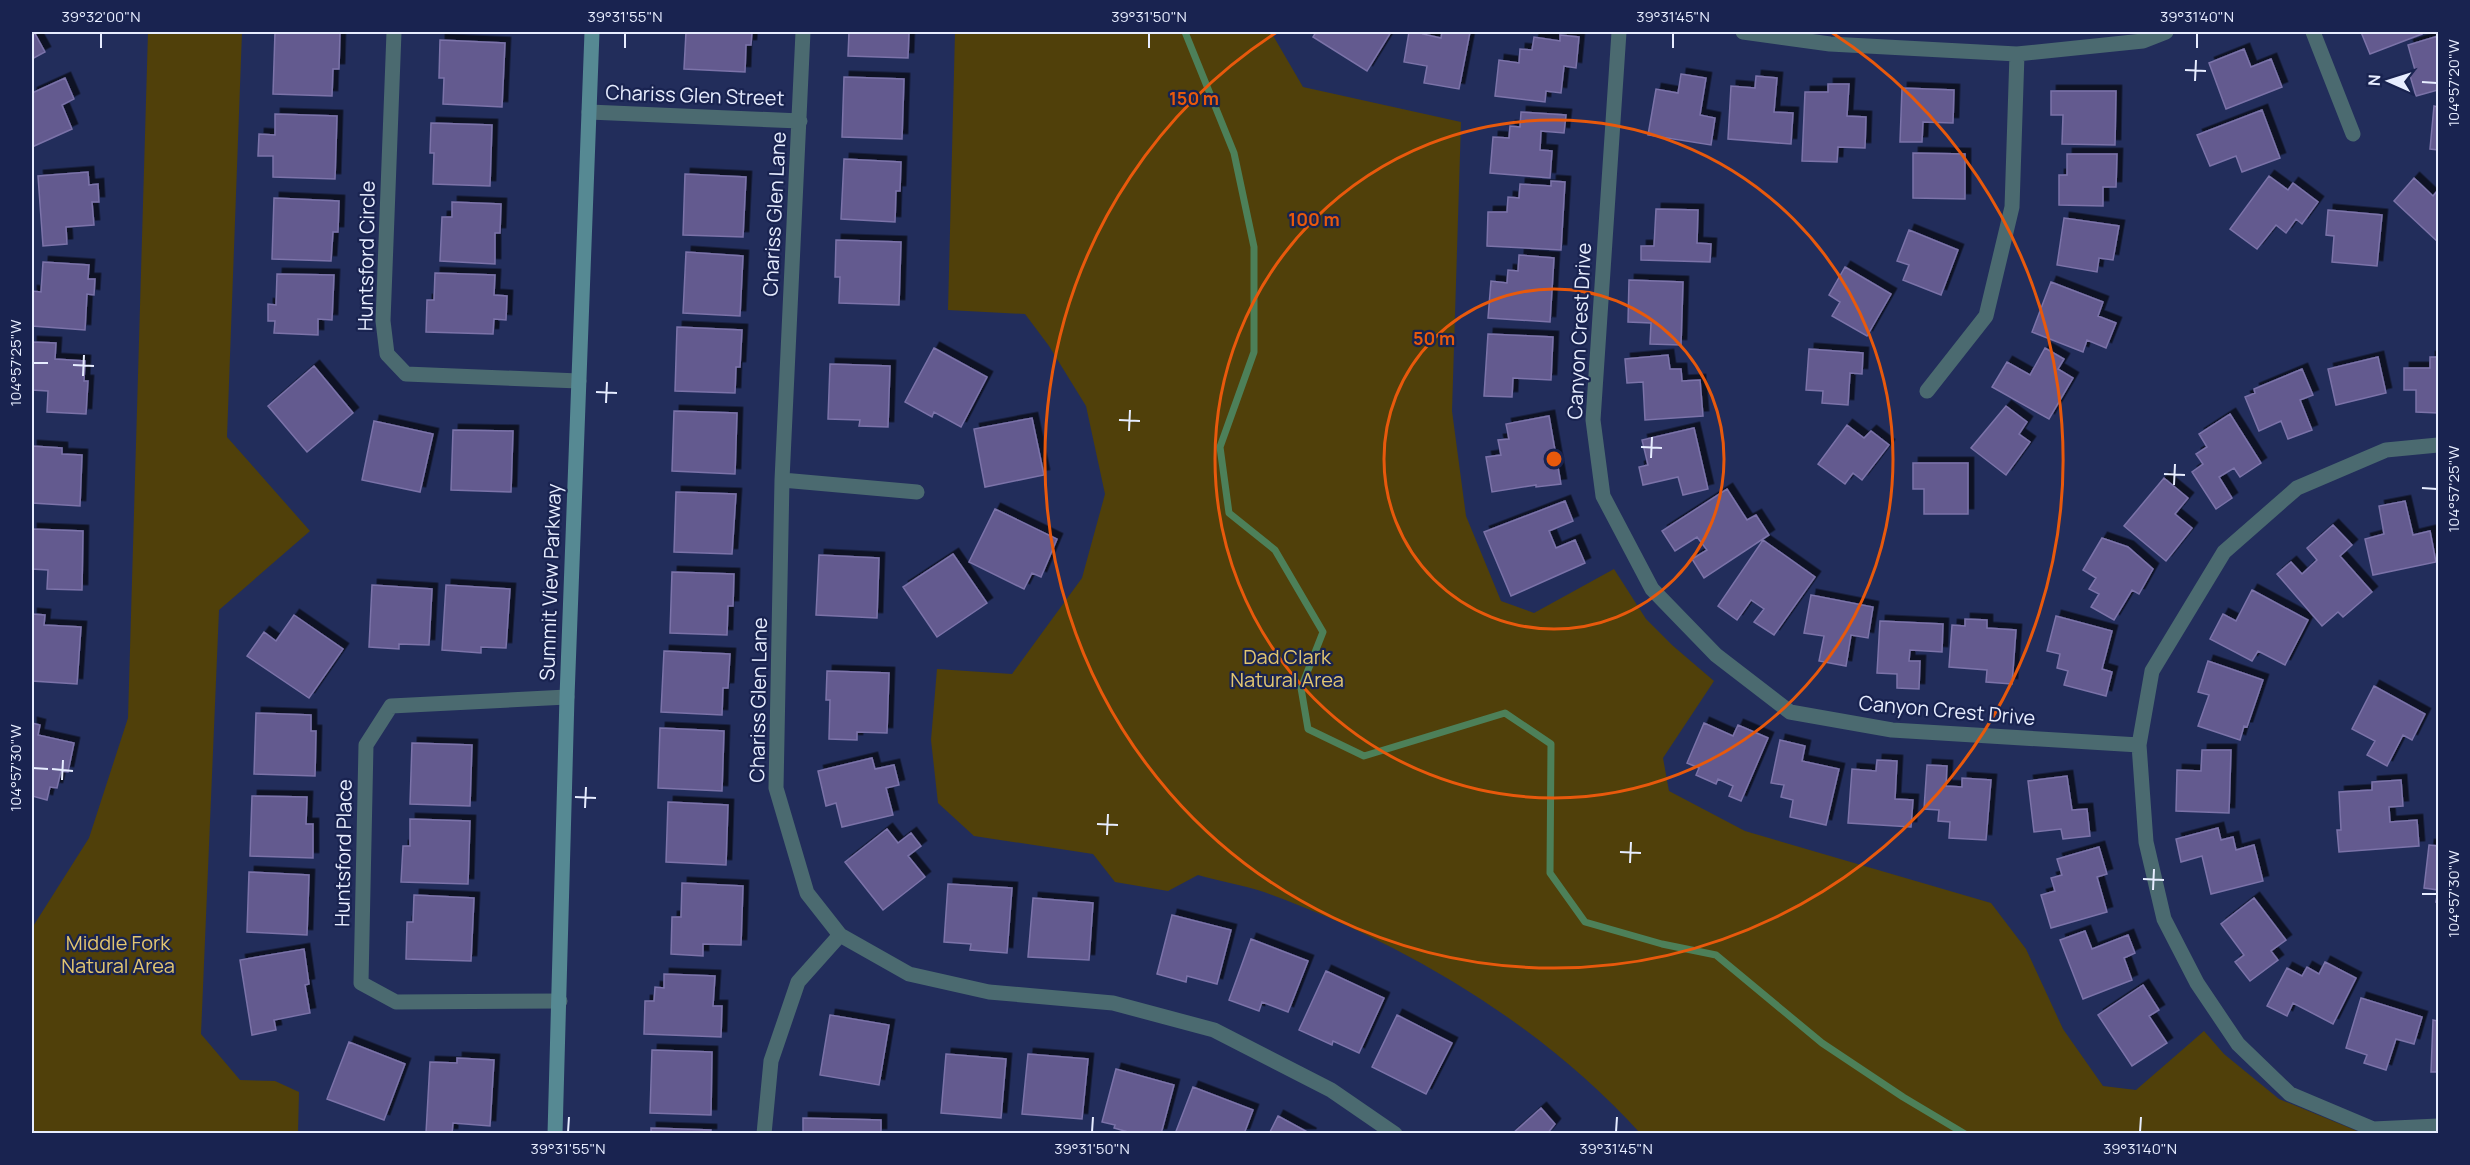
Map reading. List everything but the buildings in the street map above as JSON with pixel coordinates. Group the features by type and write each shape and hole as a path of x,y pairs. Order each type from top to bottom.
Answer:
{"street":[{"name":"Huntsford Circle","path":"394,32 383,321 387,354 406,374 579,381"},
{"name":"Summit View Parkway","path":"555,1134 567,697 591,32"},
{"name":"Chariss Glen Lane","path":"803,32 782,480 776,788 807,893 840,934 909,974 989,992 1113,1003 1214,1030 1331,1090 1395,1134"},
{"name":"Canyon Crest Drive","path":"1619,32 1593,420 1603,496 1652,589 1716,655 1791,712 1892,730 2139,745"},
{"path":"1743,32 1830,45 2017,54 2143,41 2166,32"},
{"path":"2313,32 2353,134"},
{"path":"1927,391 1986,316 2012,207 2017,54"},
{"name":"Chariss Glen Street","path":"589,112 800,121"},
{"path":"2439,445 2386,450 2297,488 2224,552 2152,671 2139,745 2146,842 2164,919 2197,983 2238,1044 2290,1094 2373,1129 2439,1126"},
{"path":"782,480 917,492"},
{"name":"Huntsford Place","path":"560,1001 396,1002 362,982 366,745 391,706 567,697"},
{"path":"764,1134 771,1061 798,982 840,934"}],"green space":[{"name":"Middle Fork Natural Area","path":"148,32 242,32 227,437 310,531 219,610 201,1034 240,1080 275,1081 299,1092 298,1133 32,1133 32,928 89,838 128,718"},
{"name":"Dad Clark Natural Area","path":"955,32 1271,32 1303,87 1461,122 1452,411 1466,516 1501,601 1534,613 1614,569 1646,619 1714,681 1663,758 1669,791 1745,831 1991,903 2026,949 2063,1029 2103,1086 2136,1090 2204,1031 2224,1054 2279,1099 2362,1133 1640,1133 1601,1093 1559,1056 1514,1022 1467,990 1418,961 1316,912 1264,892 1198,875 1168,891 1115,882 1093,854 974,836 938,803 931,740 937,669 1012,674 1082,578 1105,494 1086,406 1049,346 1025,314 948,310"}],"waterway":[{"path":"1185,32 1234,153 1254,247 1254,352 1220,447 1229,513 1275,550 1323,632 1301,688 1308,729 1364,756 1505,713 1551,744 1550,873 1585,922 1662,944 1716,955 1822,1043 1903,1097 1965,1134"}]}
